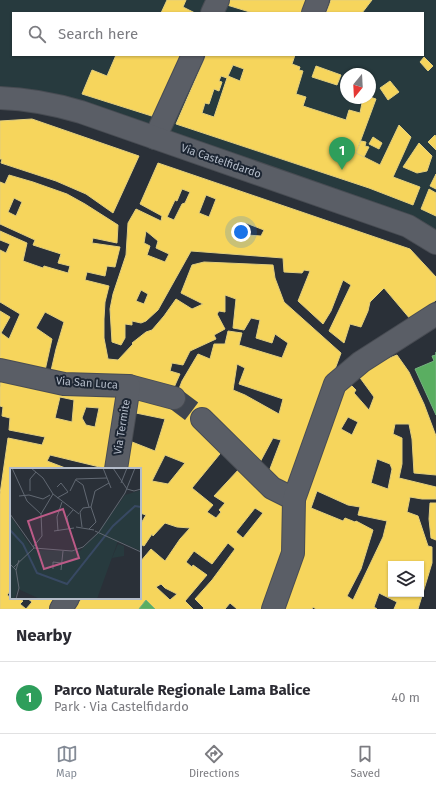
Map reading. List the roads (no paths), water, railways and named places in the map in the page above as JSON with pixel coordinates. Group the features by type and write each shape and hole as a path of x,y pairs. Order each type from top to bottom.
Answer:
{"street":[{"path":"313,12 318,0"},
{"path":"155,138 193,56"},
{"name":"Via Castelfidardo","path":"0,98 53,104 408,226 436,242"},
{"path":"273,609 293,553 294,499 335,384 361,362 436,314"},
{"name":"Via San Luca","path":"0,370 64,384 129,386 174,398"},
{"name":"Via Termite","path":"116,468 129,386"},
{"path":"202,419 272,488 294,499"},
{"path":"61,609 67,599"}],"tunnel":[{"path":"174,398 202,419"}],"place":[{"name":"Parco Naturale Regionale Lama Balice","path":"342,170"}]}
